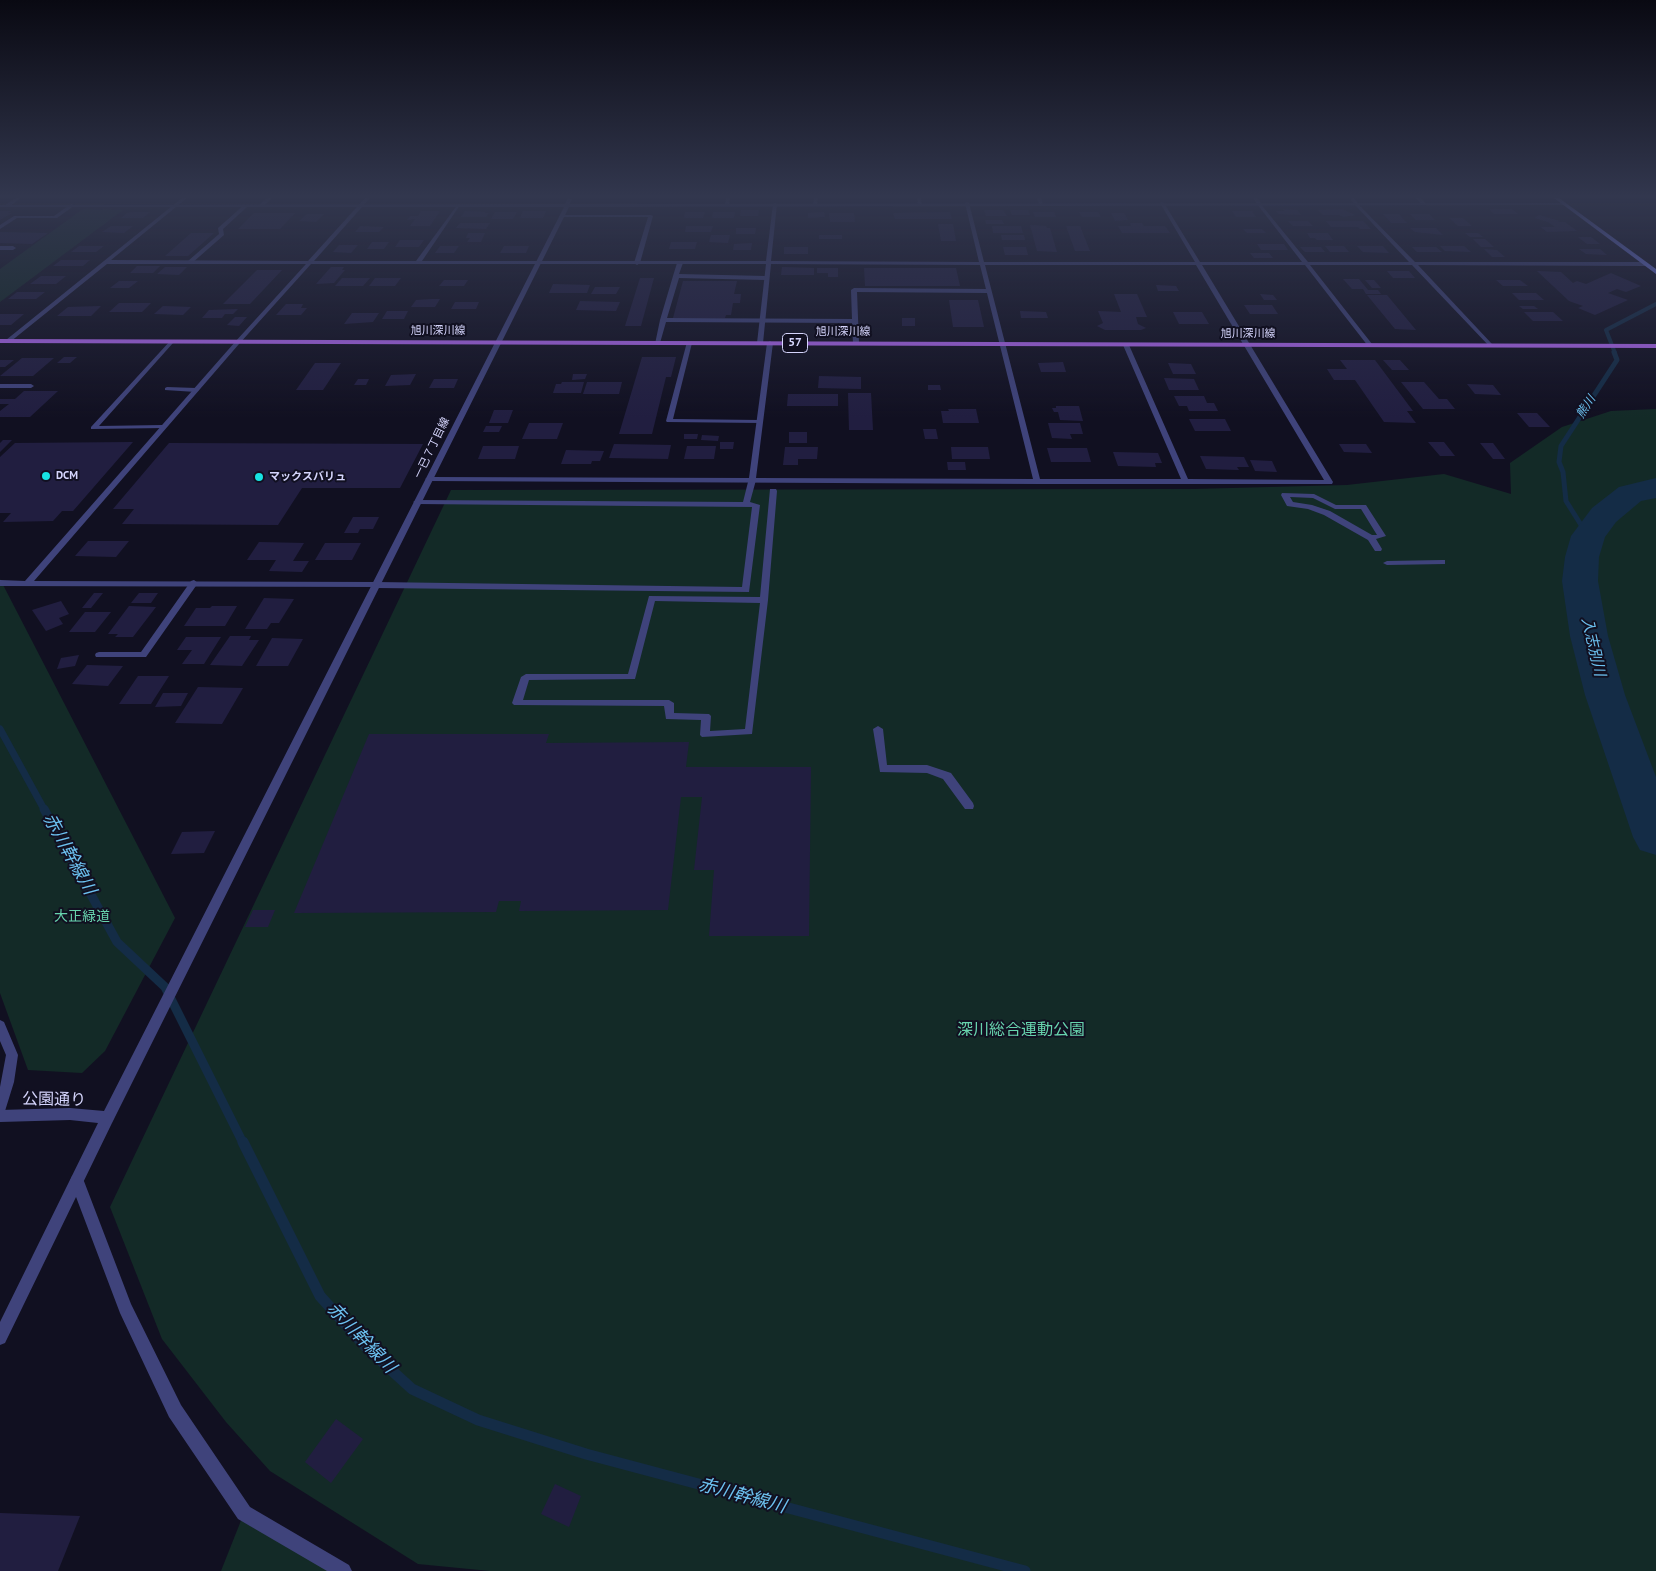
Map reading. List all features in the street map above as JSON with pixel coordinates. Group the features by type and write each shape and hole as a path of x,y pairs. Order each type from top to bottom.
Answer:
{"main road":[{"name":"旭川深川線","path":"4,341 1656,346"}],"street":[{"path":"4,341 93,271"},
{"path":"28,582 301,271"},
{"name":"一已７丁目線","path":"0,1338 107,1118 533,271"},
{"path":"657,343 677,271"},
{"path":"760,343 767,271"},
{"path":"983,271 1037,482"},
{"path":"429,479 1329,482 1203,271"},
{"path":"1314,271 1370,345"},
{"path":"1422,271 1490,345"},
{"path":"676,276 766,278"},
{"path":"856,343 854,290 988,291"},
{"path":"663,320 855,321"},
{"path":"163,427 94,428 171,342"},
{"path":"689,343 669,421 760,422"},
{"path":"746,504 752,480 770,343"},
{"path":"1126,345 1185,481"},
{"path":"0,386 31,386"},
{"path":"167,389 196,390"},
{"path":"764,600 652,598 632,678 526,677 517,703 669,703 669,716 706,716 705,735 749,732 764,600 773,491"},
{"path":"1370,538 1382,536 1363,507 1335,507 1314,496 1284,495 1290,504 1309,507 1347,523 1370,538 1378,549"},
{"path":"0,583 194,583 746,590 756,505 418,502"},
{"path":"1388,563 1442,562"},
{"path":"99,655 144,655 194,583"},
{"path":"878,728 883,769 927,769 947,776 969,806"},
{"path":"0,1026 12,1055 8,1082 0,1107"},
{"name":"公園通り","path":"0,1116 70,1114 107,1118"},
{"path":"77,1181 125,1308 175,1411 244,1513 343,1571"}],"green space":[{"path":"0,271 41,271 0,302"},
{"name":"深川総合運動公園","path":"1656,409 1656,1571 490,1571 418,1564 270,1471 226,1422 162,1339 110,1207 451,490 1194,489 1347,485 1444,474 1511,494 1510,463 1562,427 1611,411"},
{"name":"大正緑道","path":"0,579 175,918 105,1051 82,1073 28,1070 0,993"},
{"path":"244,1513 343,1571 221,1571"}],"building":[{"path":"132,271 155,271 153,273 130,273"},
{"path":"160,271 183,271 179,275 157,274"},
{"path":"256,271 281,271 250,304 223,304"},
{"path":"327,271 344,271 334,283 316,284"},
{"path":"781,271 814,271 814,275 781,275"},
{"path":"817,271 838,271 838,277 828,277 828,273 817,273"},
{"path":"864,271 957,271 960,286 865,286"},
{"path":"1387,271 1409,271 1415,278 1393,278"},
{"path":"1537,271 1561,272 1573,283 1577,281 1586,284 1611,273 1641,286 1626,292 1617,289 1608,293 1628,300 1595,315 1578,308 1583,306 1569,301"},
{"path":"41,276 66,276 56,284 30,284"},
{"path":"342,278 370,278 363,286 335,286"},
{"path":"375,278 401,278 395,286 369,286"},
{"path":"640,278 654,278 641,326 625,326"},
{"path":"1343,279 1359,279 1368,290 1378,290 1381,294 1366,294 1363,289 1352,289"},
{"path":"444,280 468,280 464,286 439,286"},
{"path":"1365,280 1374,280 1381,288 1372,288"},
{"path":"1496,280 1520,280 1528,286 1503,286"},
{"path":"119,281 138,281 129,288 110,288"},
{"path":"683,281 737,281 734,294 741,294 740,303 733,303 731,315 726,315 725,318 673,318"},
{"path":"553,284 590,285 587,293 549,293"},
{"path":"1156,285 1176,286 1179,291 1158,291"},
{"path":"595,287 620,287 616,294 591,294"},
{"path":"17,292 45,292 36,299 8,299"},
{"path":"1512,293 1536,293 1544,300 1519,300"},
{"path":"1114,294 1137,294 1147,317 1136,317 1138,324 1146,328 1141,330 1105,330 1097,326 1103,323 1098,311 1121,312"},
{"path":"1260,294 1273,295 1277,300 1264,300"},
{"path":"1367,295 1387,295 1416,330 1395,329"},
{"path":"440,299 435,307 411,307 416,300"},
{"path":"949,300 978,300 984,327 953,327"},
{"path":"580,301 620,302 616,311 576,310"},
{"path":"455,302 479,302 476,309 451,309"},
{"path":"119,303 151,303 142,312 109,312"},
{"path":"286,304 303,304 301,308 307,308 301,315 276,315"},
{"path":"1244,305 1272,305 1278,314 1250,314"},
{"path":"101,306 91,316 57,316 68,307"},
{"path":"163,306 191,307 183,315 154,314"},
{"path":"1519,306 1534,306 1538,309 1523,309"},
{"path":"238,309 233,314 225,314 222,318 202,318 209,310"},
{"path":"387,311 408,311 404,319 382,319"},
{"path":"1020,311 1046,312 1048,318 1021,318"},
{"path":"1173,312 1202,312 1209,324 1179,324"},
{"path":"1524,312 1553,312 1563,321 1533,321"},
{"path":"352,313 379,313 373,322 344,324"},
{"path":"0,314 24,314 11,325 0,325"},
{"path":"235,317 247,317 239,326 227,325"},
{"path":"902,318 915,318 915,326 902,326"},
{"path":"64,357 77,357 70,363 57,363"},
{"path":"642,357 676,357 671,377 666,377 652,434 619,434"},
{"path":"22,358 54,358 33,376 0,376"},
{"path":"0,360 14,360 5,367 0,367"},
{"path":"1340,360 1375,360 1413,411 1407,411 1416,423 1384,422 1355,380 1334,380 1327,369 1347,369"},
{"path":"1383,360 1400,360 1409,370 1392,370"},
{"path":"1063,362 1066,372 1041,372 1038,363"},
{"path":"315,363 341,363 323,390 296,390"},
{"path":"1168,363 1191,364 1196,374 1173,374"},
{"path":"416,374 410,385 385,386 391,375"},
{"path":"573,374 587,374 585,379 572,380"},
{"path":"819,376 861,377 861,389 818,388"},
{"path":"1164,378 1194,379 1199,390 1169,390"},
{"path":"358,379 369,379 366,385 354,385"},
{"path":"434,379 458,379 454,388 429,388"},
{"path":"562,382 584,382 581,393 553,393 556,384 561,384"},
{"path":"587,382 622,382 619,394 583,394"},
{"path":"1401,382 1424,382 1439,399 1447,399 1455,409 1423,409"},
{"path":"1467,384 1493,385 1501,395 1475,394"},
{"path":"928,385 940,385 941,390 928,390"},
{"path":"24,391 58,391 30,417 0,417 0,411 9,404 0,404 0,399 15,399"},
{"path":"848,393 871,393 873,430 849,430"},
{"path":"788,394 838,394 838,406 787,406"},
{"path":"1174,396 1204,396 1207,403 1214,403 1218,411 1189,411 1187,406 1179,406"},
{"path":"1056,406 1079,406 1083,421 1060,420 1058,412 1054,412 1052,408 1056,408"},
{"path":"948,409 976,409 979,423 943,423 941,411 949,411"},
{"path":"494,410 513,410 508,423 489,423"},
{"path":"1517,413 1537,413 1550,427 1529,427"},
{"path":"1189,419 1225,419 1231,431 1195,431"},
{"path":"529,423 563,423 557,439 522,439"},
{"path":"1048,423 1080,423 1083,434 1070,434 1072,439 1052,438"},
{"path":"486,426 502,426 499,432 483,432"},
{"path":"923,429 936,429 938,439 925,439"},
{"path":"789,432 807,432 807,443 789,443"},
{"path":"684,434 698,434 697,439 684,439"},
{"path":"702,435 719,436 718,441 701,440"},
{"path":"3,440 12,440 0,452 0,443"},
{"path":"133,442 73,511 62,511 53,521 3,522 11,513 0,513 0,457 15,443"},
{"path":"720,442 734,442 733,449 720,449"},
{"path":"1428,442 1444,442 1455,456 1440,456"},
{"path":"169,443 423,444 400,488 302,488 278,525 122,524 134,509 113,509"},
{"path":"1480,443 1493,443 1505,459 1493,459"},
{"path":"614,444 671,445 668,459 609,458"},
{"path":"1339,444 1366,444 1372,453 1344,452"},
{"path":"483,446 519,446 515,459 478,459"},
{"path":"687,446 716,446 714,459 684,459"},
{"path":"785,447 818,447 817,459 798,459 798,465 783,465"},
{"path":"951,447 988,447 990,459 952,459"},
{"path":"1047,448 1087,448 1091,462 1051,462"},
{"path":"566,450 604,451 600,461 592,461 591,464 561,464"},
{"path":"1113,452 1158,453 1162,463 1155,463 1156,467 1118,466"},
{"path":"1200,456 1244,457 1249,467 1237,467 1239,470 1206,469"},
{"path":"1250,460 1272,461 1277,472 1255,471"},
{"path":"947,462 965,462 966,470 948,470"},
{"path":"353,517 379,517 373,529 360,529 358,533 344,533"},
{"path":"88,541 129,541 116,557 75,556"},
{"path":"259,542 304,543 293,561 309,561 302,572 269,571 276,560 247,560"},
{"path":"325,543 361,543 352,560 315,560"},
{"path":"94,593 103,593 91,608 82,608"},
{"path":"139,593 158,593 151,603 131,603"},
{"path":"264,598 294,599 279,623 271,623 267,629 245,629"},
{"path":"61,601 69,614 59,618 63,624 46,631 32,610"},
{"path":"129,606 156,607 133,637 115,637 118,634 108,634"},
{"path":"212,606 237,606 225,626 184,626 196,608 210,608"},
{"path":"85,612 111,612 95,632 69,632"},
{"path":"230,636 251,636 249,640 259,640 242,666 210,665"},
{"path":"186,637 221,637 204,664 182,664 192,650 177,650"},
{"path":"272,638 303,639 288,666 256,666"},
{"path":"79,655 75,666 57,669 61,658"},
{"path":"87,665 123,666 108,686 72,684"},
{"path":"138,676 169,676 151,704 119,704"},
{"path":"198,687 243,688 222,724 175,723"},
{"path":"163,693 188,693 181,706 155,707"},
{"path":"369,734 549,734 546,743 689,742 686,767 811,767 809,936 709,936 714,870 694,870 702,797 681,797 668,910 519,911 521,901 499,901 496,912 294,913"},
{"path":"215,831 204,853 171,854 182,832"},
{"path":"253,910 275,910 268,927 245,927"},
{"path":"336,1419 363,1439 331,1483 305,1462"},
{"path":"555,1484 581,1496 569,1527 541,1514"},
{"path":"0,1513 80,1516 58,1571 0,1571"}],"waterway":[{"name":"熊川","path":"1615,353 1606,330 1656,304"},
{"name":"熊川","path":"1588,536 1566,501 1563,472 1559,462 1561,446 1617,360 1614,352"},
{"name":"入志別川","path":"1656,488 1630,494 1604,515 1588,536 1582,557 1580,581 1589,636 1605,695 1656,837"},
{"name":"赤川幹線川","path":"0,729 45,811"},
{"name":"赤川幹線川","path":"44,809 117,942 165,987 243,1143"},
{"name":"赤川幹線川","path":"243,1142 320,1296 366,1347 412,1389 478,1420 586,1454 1025,1571"}],"place":[{"name":"DCM","path":"46,476"},
{"name":"マックスバリュ","path":"259,477"}]}
